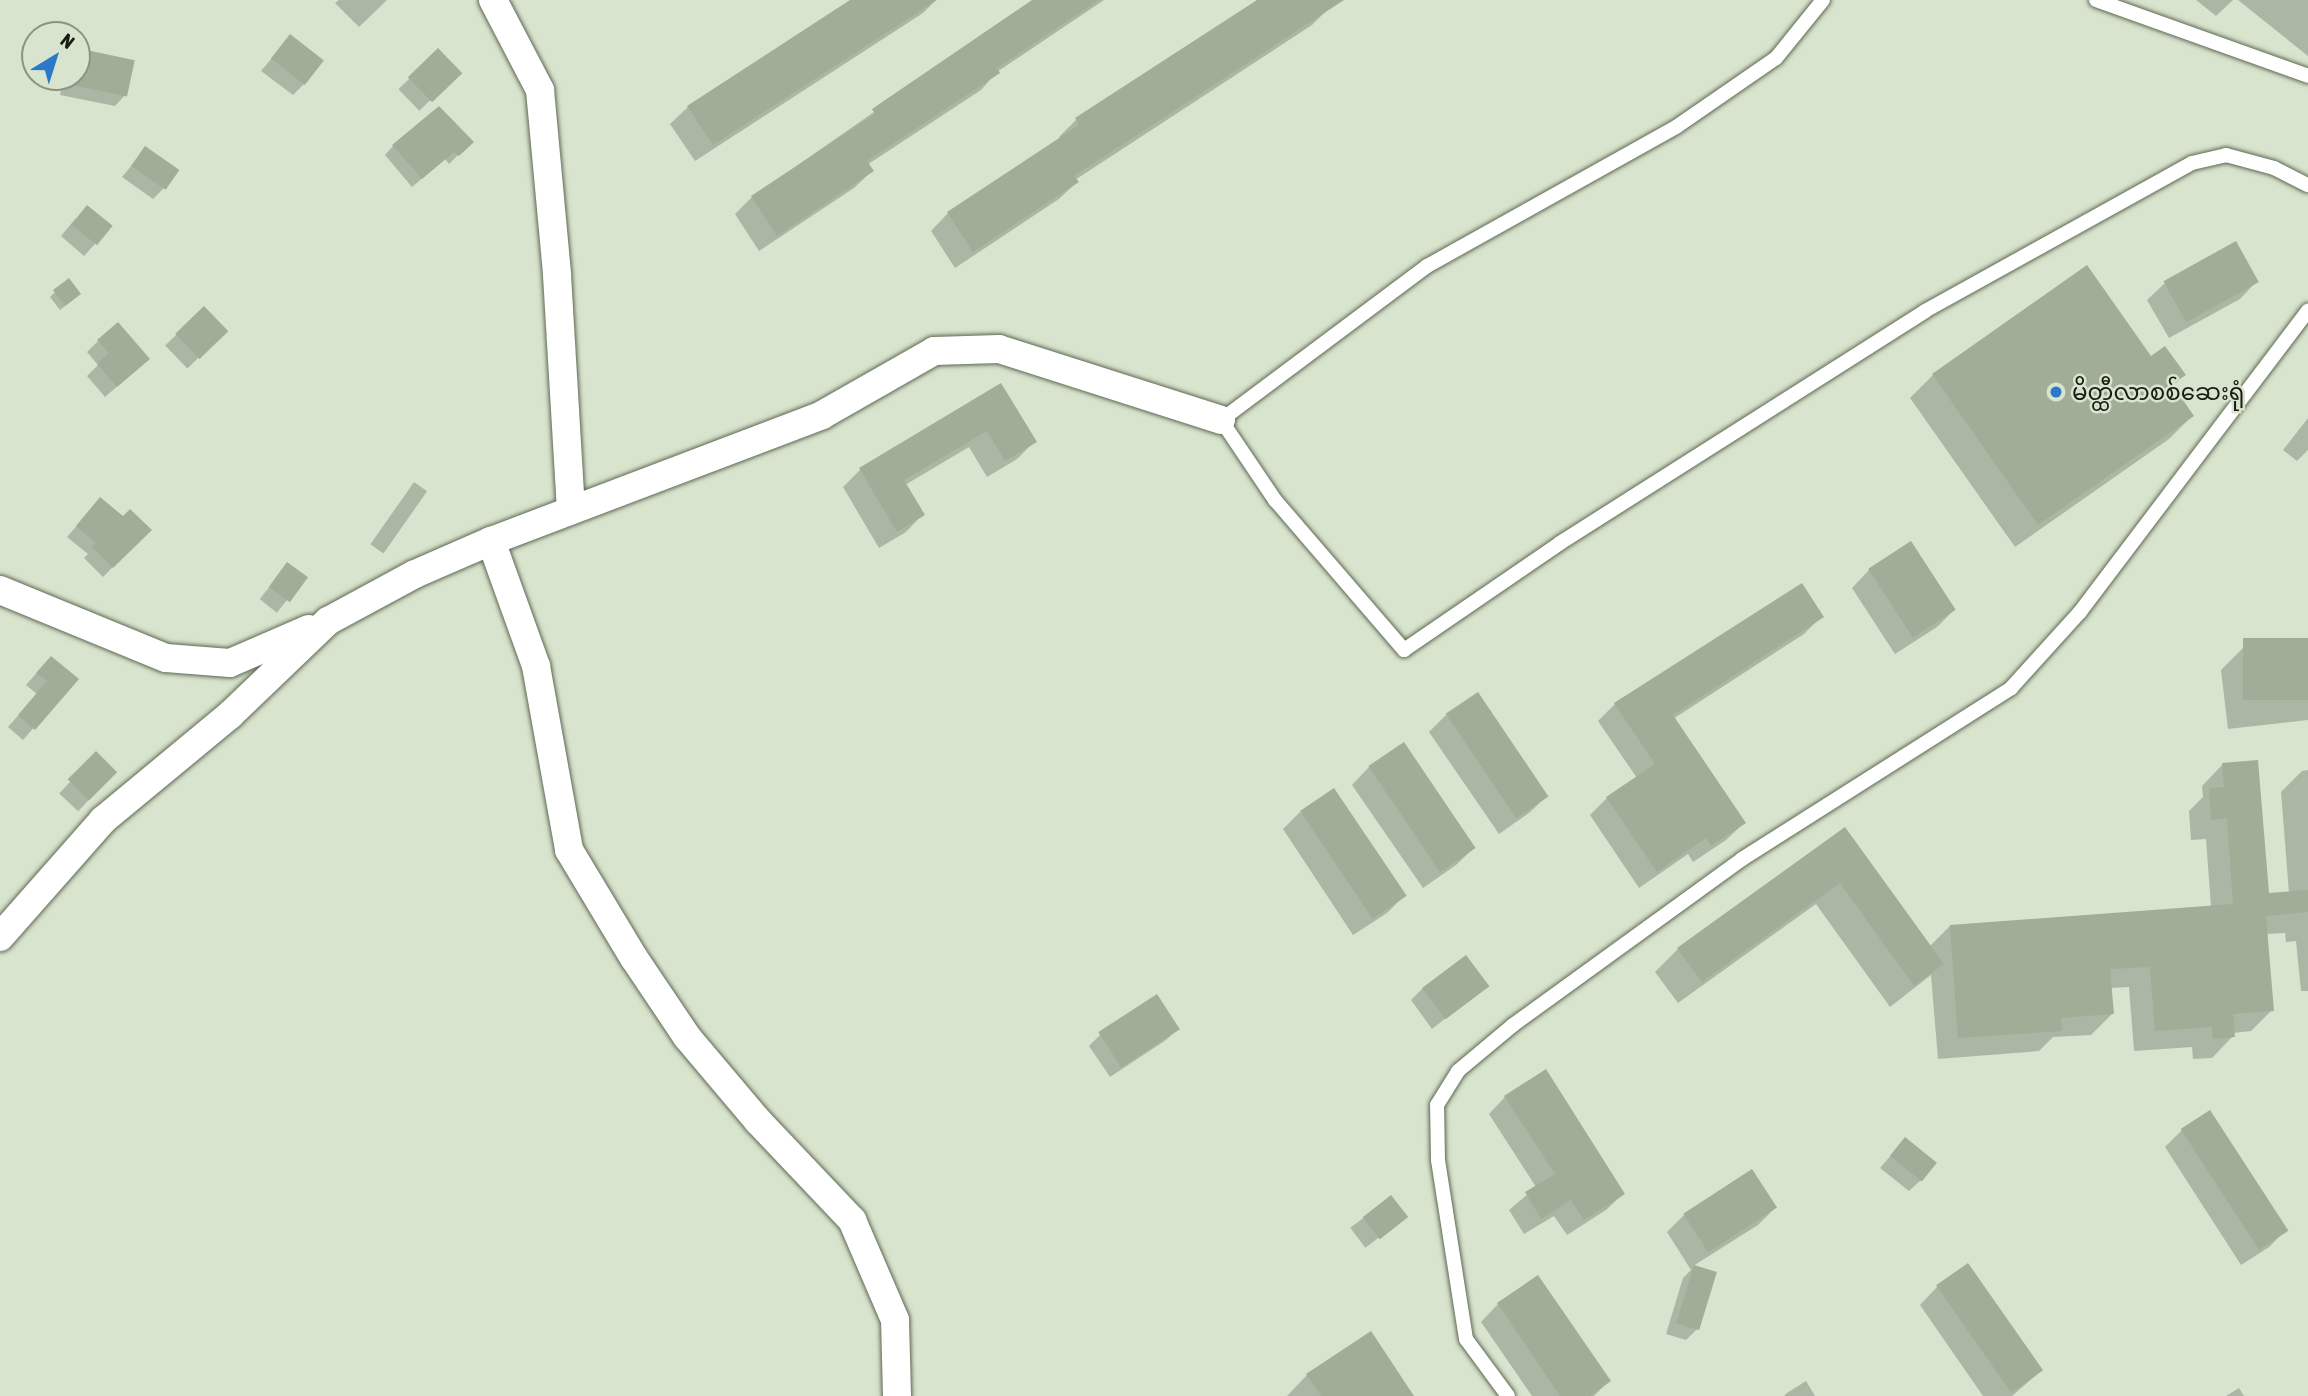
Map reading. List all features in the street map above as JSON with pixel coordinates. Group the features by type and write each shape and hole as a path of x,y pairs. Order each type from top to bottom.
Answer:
{"street":[{"path":"493,0 540,90 557,275 571,508"},
{"path":"0,590 166,658 230,663 328,621 415,574 491,541 571,508 615,496 822,415 934,351 999,349 1221,420"},
{"path":"491,541 536,666 569,850 634,958 687,1037 758,1121 852,1220 895,1320 897,1396"},
{"path":"0,937 103,820 230,715 328,621"}],"lane":[{"path":"1823,0 1776,58 1676,127 1427,266 1221,420 1275,500 1404,650 1560,542 1925,311 2192,163 2226,155 2274,168 2308,185"},
{"path":"2096,0 2308,76"},
{"path":"1508,1396 1466,1339 1442,1186 1437,1105 1458,1071 1513,1025 1742,859 2011,688 2080,612 2308,310"}],"building":[{"path":"850,0 937,0 713,145 687,106"},
{"path":"1032,0 1099,0 997,68 1000,73 867,161 874,171 777,236 751,196 875,114 872,109"},
{"path":"1257,0 1344,0 1074,176 1079,182 973,252 947,212 1079,125 1075,118"},
{"path":"290,34 324,60 305,85 271,58"},
{"path":"438,48 462,73 432,102 408,77"},
{"path":"91,51 135,60 127,96 91,89"},
{"path":"439,106 474,142 459,156 454,152 422,179 392,145"},
{"path":"145,146 179,170 166,190 131,166"},
{"path":"87,205 113,226 97,245 71,224"},
{"path":"2236,241 2259,282 2186,322 2163,281"},
{"path":"2087,265 2151,356 2165,346 2186,375 2172,384 2194,416 2038,525 1932,374"},
{"path":"69,278 81,294 65,306 53,290"},
{"path":"204,306 228,331 200,359 175,334"},
{"path":"118,322 150,359 117,387 97,364 109,353 97,340"},
{"path":"1001,383 1037,442 1005,461 987,431 904,480 925,515 897,532 859,468"},
{"path":"100,497 123,516 130,509 152,530 113,568 92,547 96,543 76,526"},
{"path":"1911,541 1956,610 1913,638 1868,569"},
{"path":"287,562 308,577 290,602 269,587"},
{"path":"1802,583 1824,617 1673,715 1746,823 1711,846 1706,838 1657,872 1606,797 1655,764 1614,703"},
{"path":"2243,638 2308,638 2308,700 2243,700"},
{"path":"51,656 79,679 35,730 18,715 47,681 36,673"},
{"path":"1478,692 1548,796 1516,818 1446,714"},
{"path":"1404,742 1476,848 1440,872 1368,766"},
{"path":"96,751 117,772 89,800 68,779"},
{"path":"2258,760 2269,893 2308,890 2308,912 2266,916 2274,1011 2233,1014 2235,1037 2213,1039 2212,1027 2155,1031 2150,967 2110,969 2114,1014 2061,1018 2062,1031 1958,1038 1950,925 2233,904 2227,818 2211,820 2209,788 2224,787 2222,763"},
{"path":"1334,788 1407,896 1373,919 1300,811"},
{"path":"1845,827 1944,964 1914,986 1840,883 1702,982 1677,948"},
{"path":"1466,955 1489,986 1446,1019 1422,988"},
{"path":"1157,994 1180,1029 1121,1067 1098,1032"},
{"path":"1546,1069 1625,1194 1584,1220 1571,1200 1541,1219 1525,1192 1555,1174 1504,1096"},
{"path":"2210,1110 2288,1231 2259,1250 2181,1129"},
{"path":"1905,1137 1937,1163 1922,1181 1890,1156"},
{"path":"1752,1169 1777,1208 1708,1252 1683,1214"},
{"path":"1391,1195 1408,1217 1380,1239 1363,1217"},
{"path":"1968,1263 2043,1370 2011,1393 1936,1285"},
{"path":"1694,1265 1717,1272 1699,1330 1676,1323"},
{"path":"1538,1275 1611,1381 1590,1396 1560,1396 1497,1303"},
{"path":"1371,1331 1414,1396 1321,1396 1306,1374"}],"place":[{"name":"မိတ္ထီလာစစ်ဆေးရုံ","path":"2056,392"}]}
